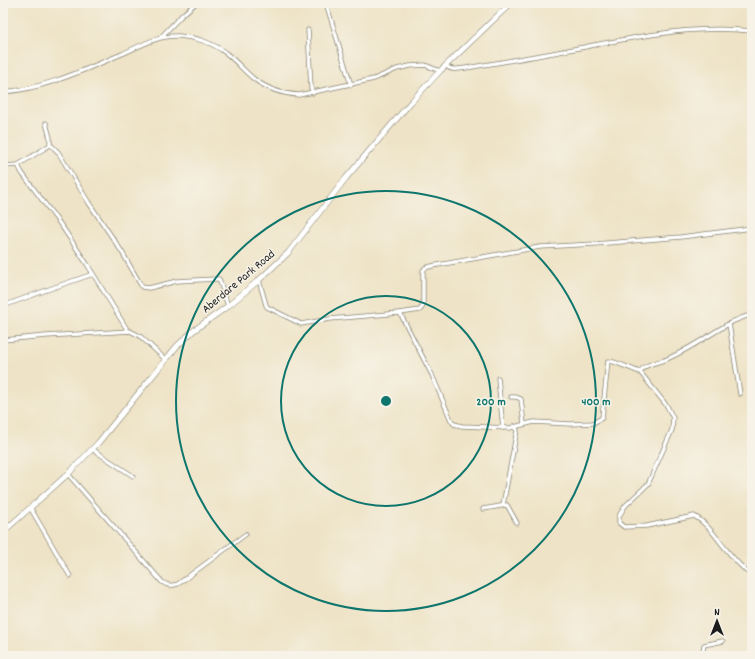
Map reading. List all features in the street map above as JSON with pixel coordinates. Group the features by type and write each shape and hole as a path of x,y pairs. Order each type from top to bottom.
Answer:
{"street":[{"path":"161,38 182,15 196,3"},
{"path":"326,3 351,85"},
{"name":"Aberdare Park Road","path":"3,532 68,474 92,449 176,346 228,306 288,253 346,178 392,124 440,71 511,3"},
{"path":"446,66 454,70 616,41 692,30 721,29 752,31 752,40"},
{"path":"308,30 311,88 313,93"},
{"path":"3,92 32,89 42,86 161,38 179,36 206,42 218,47 254,79 266,86 287,94 299,95 351,85 374,79 397,69 410,66 425,65 440,71"},
{"path":"46,123 50,138 50,145"},
{"path":"3,166 18,165 50,145"},
{"path":"50,145 58,152 89,203 122,252 142,287 149,288 177,281 216,278 219,279 228,306"},
{"path":"18,165 22,173 63,228 128,331"},
{"path":"259,280 267,307 302,324 330,319 420,310 423,306 423,271 425,268 432,266 540,247 681,237 752,228"},
{"path":"3,306 93,274"},
{"path":"400,313 432,375 451,420 454,424 462,426 510,428 534,422 570,424 593,423 602,418 608,361 614,360 630,369 640,372 667,406 673,418 672,430 648,484 625,506 619,516 619,523 624,527 647,526 694,516 700,519 710,529 734,559 752,576"},
{"path":"640,372 646,366 660,362 677,354 729,324 752,314"},
{"path":"729,324 740,394"},
{"path":"3,340 128,331 135,332 165,359"},
{"path":"498,378 503,428"},
{"path":"510,397 520,399 524,424"},
{"path":"503,505 511,455 517,430 514,426"},
{"path":"92,449 134,476"},
{"path":"68,474 166,585 170,586 178,584 246,534"},
{"path":"483,509 507,505 517,523"},
{"path":"30,509 70,576"},
{"path":"702,656 704,645 723,641"}]}
